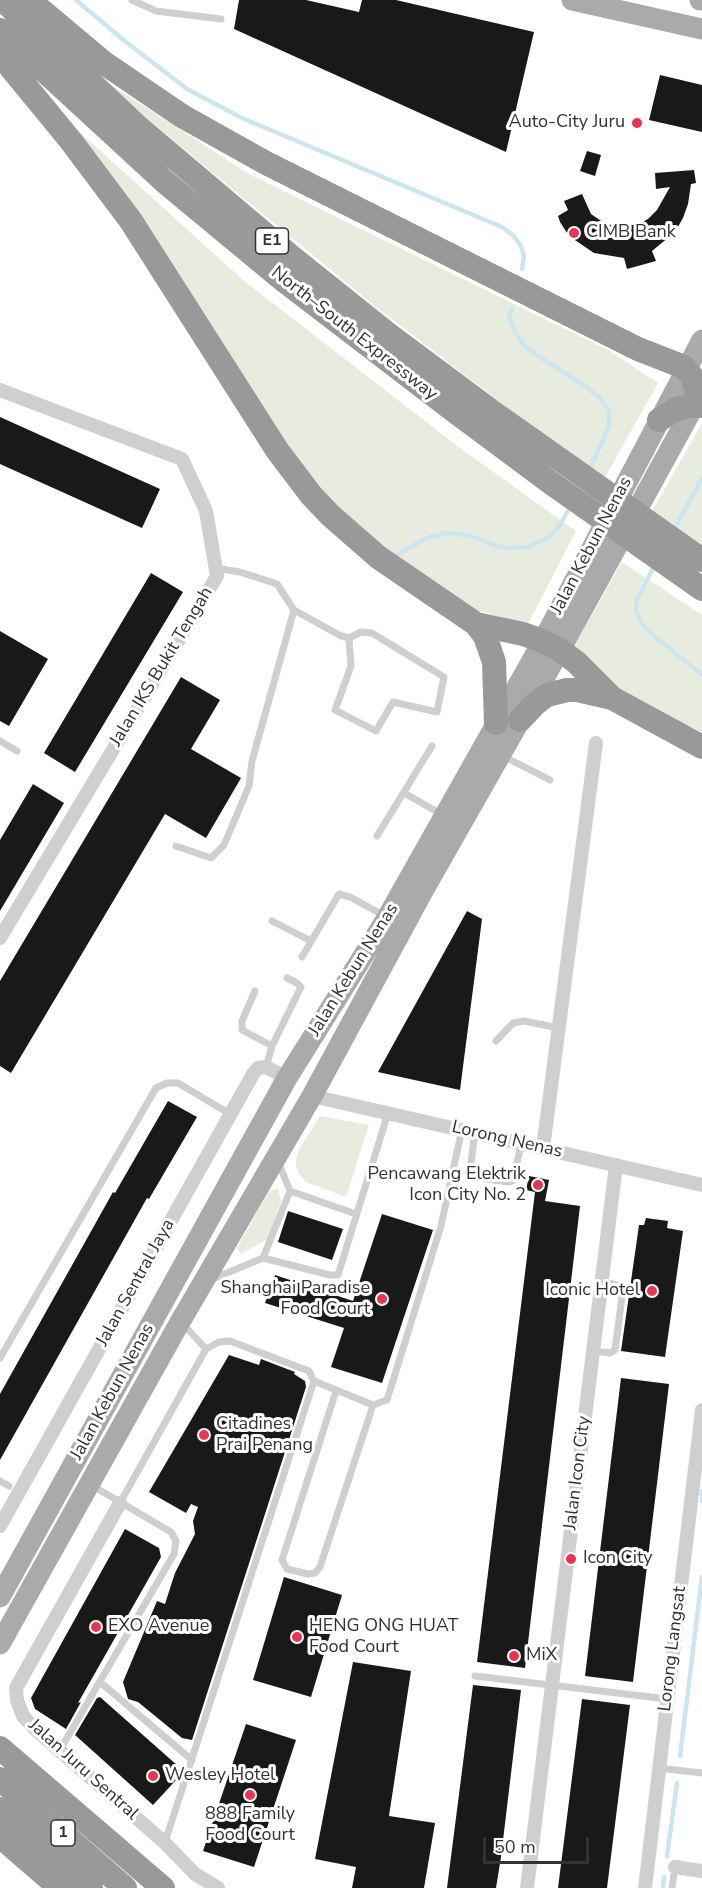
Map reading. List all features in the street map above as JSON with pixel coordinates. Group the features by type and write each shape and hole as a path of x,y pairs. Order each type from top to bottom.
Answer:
{"highway":[{"name":"North–South Expressway","path":"3,0 138,127 233,209 556,472"},
{"path":"29,0 104,63 157,100 266,163 638,349 694,354 693,378 699,400 676,409 659,420"},
{"name":"North–South Expressway","path":"0,30 165,182 282,279 449,407 556,472 690,561 702,588"},
{"path":"0,50 11,68 90,164 130,221 277,450 311,495 378,557 476,624 485,636 494,662 496,723"},
{"path":"476,624 523,634 552,646 576,662 612,698"},
{"path":"520,720 535,704 556,692 577,690 612,698 702,747"},
{"path":"0,1748 163,1888"},
{"path":"0,1774 3,1772 35,1778"},
{"name":"1","path":"0,1779 125,1888"},
{"name":"1","path":"0,1809 92,1888"},
{"path":"0,1836 60,1888"}],"main road":[{"path":"572,0 626,9 702,29"},
{"name":"Jalan Kebun Nenas","path":"0,1644 202,1283 312,1096 423,891 520,720 552,646 659,420 694,354"},
{"name":"Jalan Kebun Nenas","path":"0,1597 288,1078 387,918 496,723 552,646 699,400"}],"street":[{"name":"Jalan IKS Bukit Tengah","path":"0,390 182,459 206,511 217,576 0,938"},
{"path":"543,1148 597,743"},
{"path":"266,1067 288,1078"},
{"name":"Jalan Sentral Jaya","path":"0,1526 253,1074 258,1068 266,1067"},
{"name":"Lorong Nenas","path":"312,1096 702,1185"},
{"name":"Jalan Icon City","path":"527,1888 616,1165"},
{"name":"Lorong Langsat","path":"645,1888 702,1410"},
{"name":"Jalan Juru Sentral","path":"120,1503 16,1688 17,1700 23,1716 165,1843 195,1874 218,1888"},
{"path":"675,1867 702,1871"}],"lane":[{"path":"132,0 156,11 221,19"},
{"path":"215,568 240,572 277,584 294,610 341,636 349,638 361,632 372,633 444,677 437,712 393,702 376,731 335,710 351,666 349,638"},
{"path":"176,846 211,858 224,845 249,786 252,761 294,610"},
{"path":"0,741 17,751"},
{"path":"377,836 432,746"},
{"path":"501,755 550,780"},
{"path":"404,793 444,816"},
{"path":"302,957 339,894 350,897 387,918"},
{"path":"272,921 311,941"},
{"path":"266,1067 272,1046 301,987 287,978"},
{"path":"255,991 242,1021 242,1030 272,1046"},
{"path":"496,1041 513,1023 524,1021 559,1028"},
{"path":"0,1358 156,1088 167,1083 178,1083 230,1114"},
{"path":"202,1283 262,1258 338,1275 388,1113"},
{"path":"469,1130 472,1177 512,1181 522,1143"},
{"path":"314,1382 373,1405 387,1400 469,1130"},
{"path":"262,1258 290,1191 276,1159"},
{"path":"290,1191 356,1214"},
{"path":"593,1351 610,1353 615,1350 623,1290 622,1286 602,1282"},
{"path":"165,1843 314,1382 309,1371 230,1341 219,1342 206,1349 180,1322"},
{"name":"Jalan Juru Sentral","path":"120,1503 206,1349"},
{"path":"336,1391 282,1560 287,1569 308,1574 315,1573 320,1568 373,1405"},
{"path":"0,1481 9,1486"},
{"path":"60,1750 174,1554 176,1541 171,1532 89,1484"},
{"path":"476,1676 667,1699"},
{"path":"99,1682 192,1760"},
{"path":"659,1768 702,1773"},
{"path":"672,1888 675,1867"}],"shaded area":[{"path":"88,70 249,174 610,351 658,383 603,481 371,303"},
{"path":"52,107 243,280 460,448 576,531 528,624 475,610 430,586 307,481"},
{"path":"702,423 702,550 650,515"},
{"path":"622,562 702,615 702,732 650,709 608,684 578,653 576,643"},
{"path":"320,1116 369,1125 346,1197 306,1182 296,1166 299,1150"},
{"path":"278,1188 281,1201 268,1239 241,1254 237,1248 269,1191"}],"building":[{"path":"239,0 306,0 359,12 362,0 396,0 534,32 506,152 234,29"},
{"path":"660,75 702,85 702,132 649,120"},
{"path":"587,151 601,155 595,176 580,171"},
{"path":"694,170 696,183 691,184 683,218 675,232 652,251 656,261 627,269 624,258 594,253 569,236 560,222 558,216 568,210 564,201 582,194 591,214 604,223 618,227 639,224 657,210 670,187 656,189 655,173"},
{"path":"0,417 160,489 142,528 0,464"},
{"path":"151,573 183,592 75,772 44,753"},
{"path":"0,631 48,659 9,726 0,721"},
{"path":"181,677 220,700 191,749 241,778 206,838 165,814 11,1073 0,1066 0,981"},
{"path":"33,784 64,803 0,911 0,840"},
{"path":"467,911 482,919 460,1090 378,1072"},
{"path":"168,1101 197,1117 149,1199 147,1198 0,1460 0,1394 113,1192 115,1193"},
{"path":"529,1176 549,1180 545,1201 580,1206 525,1668 477,1662 535,1192 526,1190"},
{"path":"288,1211 343,1229 332,1260 278,1242"},
{"name":"Shanghai Paradise Food Court","path":"382,1214 433,1230 382,1383 331,1367 344,1328 265,1303 275,1275 353,1301"},
{"name":"Iconic Hotel","path":"646,1218 668,1221 667,1228 683,1231 665,1357 621,1351 639,1225 644,1225"},
{"path":"229,1355 259,1365 261,1359 295,1372 294,1374 305,1381 306,1387 192,1740 182,1738 138,1702 128,1699 123,1682 157,1601 165,1604 175,1573 195,1534 193,1521 198,1507 191,1504 186,1513 149,1492"},
{"path":"621,1378 669,1384 633,1682 585,1676"},
{"name":"EXO Avenue","path":"125,1529 159,1548 161,1557 78,1703 81,1702 66,1729 35,1709 31,1698"},
{"name":"HENG ONG HUAT Food Court","path":"284,1577 342,1595 311,1697 253,1680"},
{"path":"353,1662 411,1671 389,1816 435,1823 424,1888 352,1888 356,1867 315,1859"},
{"path":"473,1685 521,1690 501,1857 496,1888 447,1888"},
{"path":"100,1697 178,1766 180,1773 177,1779 153,1805 75,1735 97,1698"},
{"path":"582,1699 630,1705 607,1888 558,1888"},
{"name":"888 Family Food Court","path":"246,1724 296,1740 254,1867 203,1851"}],"waterway":[{"path":"76,0 187,89 242,118 502,227 513,235 521,246 524,256 522,269"},
{"path":"512,309 509,316 522,343 529,350 586,387 600,398 609,411 609,426 589,471"},
{"path":"674,530 702,478"},
{"path":"395,556 425,539 444,533 468,535 508,548 528,547 548,538 560,525 571,505"},
{"path":"655,564 637,600 636,610 640,620 646,629 702,675"},
{"path":"702,1491 702,1501"},
{"path":"680,1756 702,1577"},
{"path":"667,1856 677,1783"},
{"path":"663,1888 664,1877"}],"place":[{"name":"Auto-City Juru","path":"637,123"},
{"name":"CIMB Bank","path":"574,233"},
{"name":"Pencawang Elektrik Icon City No. 2","path":"538,1185"},
{"name":"Iconic Hotel","path":"652,1291"},
{"name":"Shanghai Paradise Food Court","path":"382,1299"},
{"name":"Citadines Prai Penang","path":"204,1435"},
{"name":"Icon City","path":"571,1559"},
{"name":"EXO Avenue","path":"96,1627"},
{"name":"HENG ONG HUAT Food Court","path":"297,1637"},
{"name":"MiX","path":"514,1656"},
{"name":"Wesley Hotel","path":"153,1776"},
{"name":"888 Family Food Court","path":"250,1795"}]}
